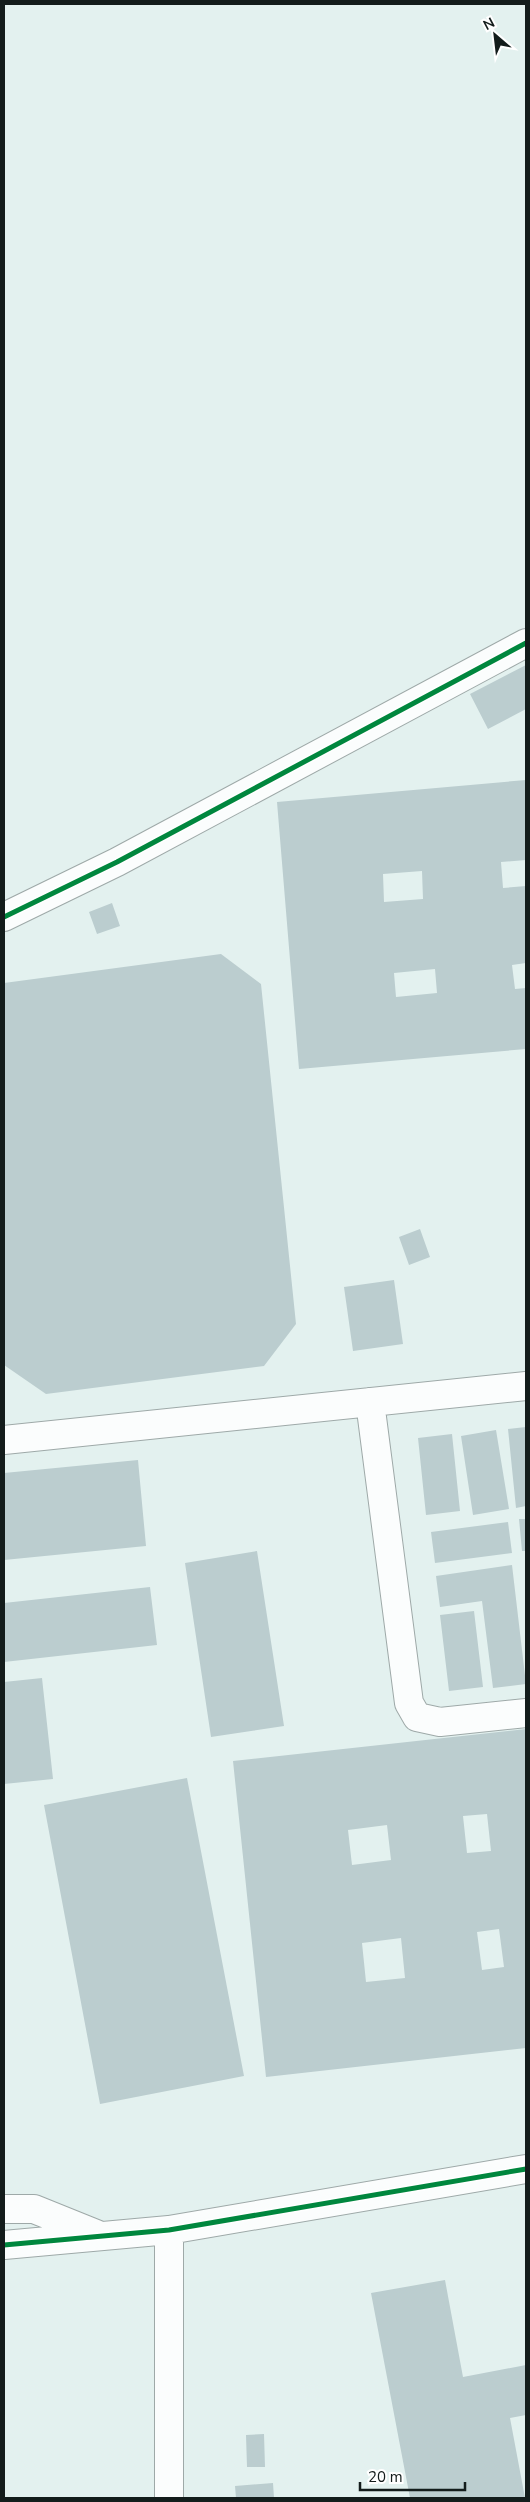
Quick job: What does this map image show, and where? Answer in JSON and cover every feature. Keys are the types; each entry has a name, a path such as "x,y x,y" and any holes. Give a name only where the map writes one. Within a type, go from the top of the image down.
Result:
{"street":[{"path":"4,917 117,862 526,643"},
{"path":"4,1440 526,1386"},
{"path":"370,1402 409,1703 417,1717 440,1722 526,1713"},
{"path":"4,2244 169,2230 526,2169"},
{"path":"4,2209 34,2209 102,2237"},
{"path":"169,2230 169,2498"}],"building":[{"path":"526,665 526,709 488,729 470,694"},
{"path":"526,780 526,860 501,862 503,888 526,886 526,963 512,965 515,989 526,988 526,1049 299,1069 277,802","holes":["422,871 423,899 384,902 383,874","435,969 437,993 396,997 394,973"]},
{"path":"112,903 120,926 97,934 89,912"},
{"path":"221,954 261,984 296,1324 264,1366 46,1394 4,1365 4,983"},
{"path":"420,1229 430,1257 409,1265 399,1237"},
{"path":"394,1280 403,1344 353,1351 344,1287"},
{"path":"526,1427 526,1506 516,1508 508,1429"},
{"path":"496,1430 509,1509 473,1515 461,1436"},
{"path":"452,1434 460,1511 426,1515 418,1438"},
{"path":"138,1460 146,1546 4,1560 4,1473"},
{"path":"519,1519 526,1519 526,1551 522,1551"},
{"path":"508,1522 512,1553 435,1563 431,1532"},
{"path":"257,1551 284,1726 211,1737 185,1563"},
{"path":"512,1565 526,1684 493,1688 482,1601 440,1607 436,1576"},
{"path":"150,1587 157,1645 4,1662 4,1603"},
{"path":"474,1611 483,1687 449,1691 440,1615"},
{"path":"42,1678 53,1779 4,1784 4,1682"},
{"path":"526,1729 526,2048 266,2077 233,1761","holes":["487,1814 491,1851 467,1853 463,1816","387,1825 391,1860 352,1865 348,1830","499,1929 504,1967 482,1970 477,1932","401,1938 405,1978 366,1982 362,1943"]},
{"path":"187,1778 244,2076 100,2104 44,1805"},
{"path":"445,2280 463,2377 526,2365 526,2415 510,2418 525,2498 410,2498 371,2293"},
{"path":"264,2434 265,2467 247,2467 246,2435"},
{"path":"273,2483 274,2498 236,2498 235,2486"}],"cycle path":[{"path":"4,917 117,862 526,643"},
{"path":"4,2245 169,2230 526,2169"}]}
